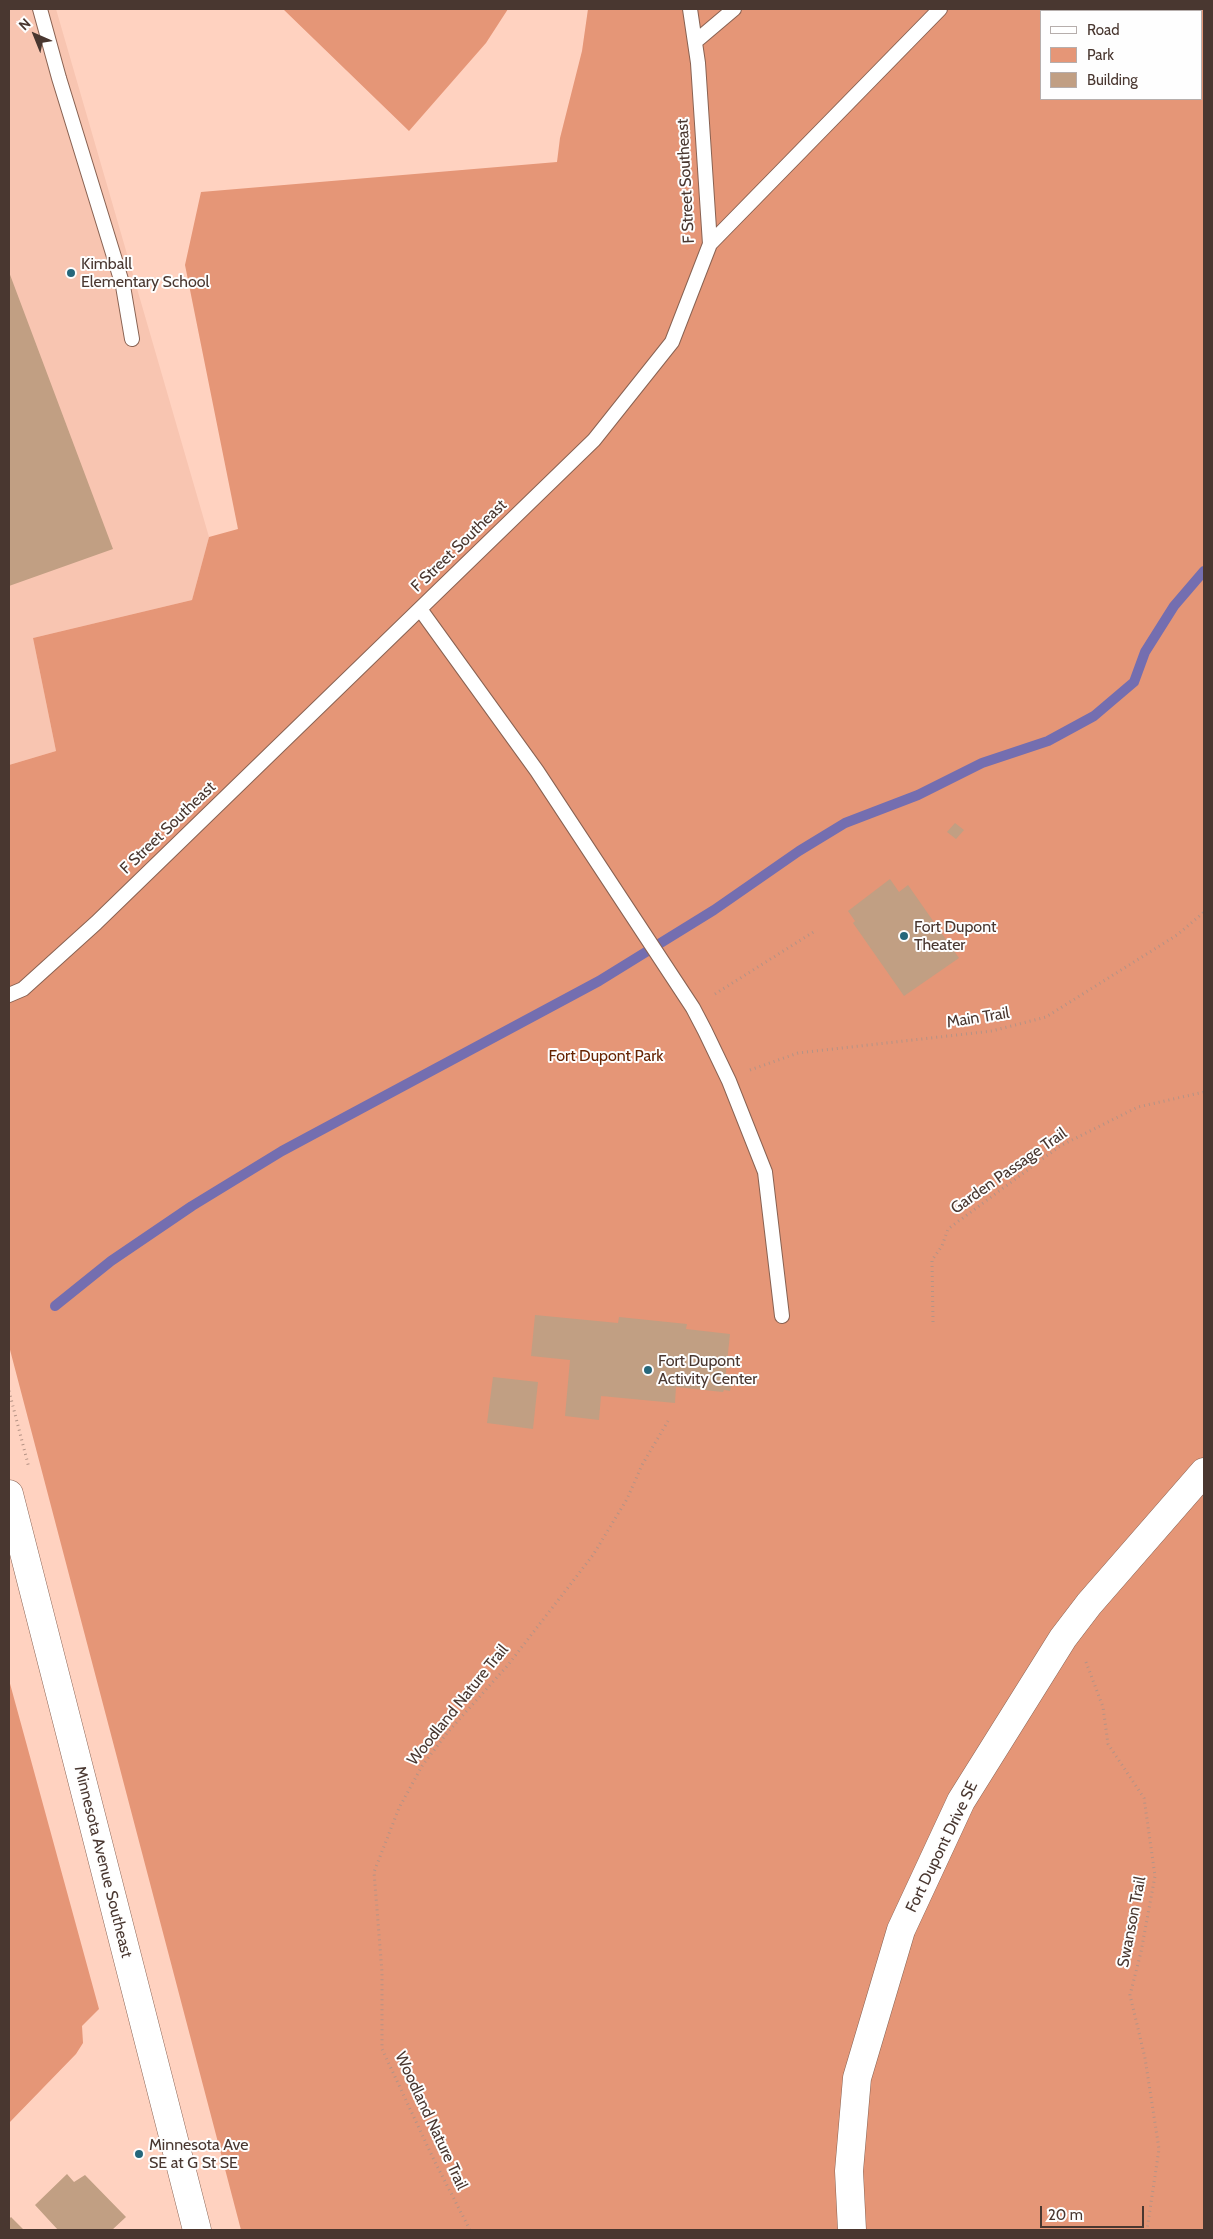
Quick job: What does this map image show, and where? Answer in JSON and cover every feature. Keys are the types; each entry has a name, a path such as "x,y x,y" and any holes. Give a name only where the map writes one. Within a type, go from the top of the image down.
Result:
{"street":[{"name":"Fort Dupont Drive SE","path":"852,2230 849,2172 856,2078 901,1930 961,1801 1063,1638 1089,1604 1204,1472"},
{"name":"Minnesota Avenue Southeast","path":"9,1494 197,2230"}],"lane":[{"path":"40,9 59,78 123,286 132,339"},
{"name":"F Street Southeast","path":"9,995 23,989 96,923 594,440 672,342 710,244 695,42 690,9"},
{"path":"695,42 734,9"},
{"path":"710,244 940,9"},
{"path":"420,609 537,770 693,1008 729,1081 765,1172 782,1316"}],"path":[{"name":"Main Trail","path":"729,1081 755,1067 798,1053 992,1031 1046,1017 1177,935 1204,912"},
{"path":"693,1008 815,931"},
{"name":"Garden Passage Trail","path":"933,1322 932,1260 942,1246 948,1229 1060,1146 1138,1107 1204,1092"},
{"name":"Woodland Nature Trail","path":"470,2230 434,2160 382,2049 382,1972 374,1872 399,1808 422,1766 447,1733 508,1665 593,1556 627,1499 642,1465 668,1421"},
{"name":"Swanson Trail","path":"1063,1638 1085,1660 1103,1707 1108,1744 1144,1798 1155,1876 1130,1995 1145,2058 1159,2149 1147,2230"}],"shaded area":[{"name":"Kimball Elementary School","path":"9,9 56,9 209,537 192,600 33,638 56,751 9,765"}],"green space":[{"path":"283,9 508,9 486,43 409,131"},
{"name":"Fort Dupont Park","path":"588,9 1204,9 1204,2230 241,2230 9,1346 9,765 56,751 33,638 192,600 209,537 238,529 185,265 201,192 557,162 560,138 582,51"},
{"path":"9,1680 99,2009 82,2026 83,2043 76,2054 9,2123"}],"building":[{"path":"9,272 113,549 9,586"},
{"path":"955,823 964,830 956,839 947,832"},
{"path":"890,879 899,892 908,885 959,958 904,996 853,923 855,921 848,911"},
{"name":"Fort Dupont Activity Center","path":"535,1315 618,1323 619,1317 687,1324 686,1329 730,1334 725,1381 732,1381 730,1391 724,1390 723,1392 676,1387 675,1403 601,1396 599,1420 565,1416 570,1360 531,1356"},
{"path":"493,1377 538,1382 533,1429 487,1423"},
{"path":"67,2174 74,2182 85,2175 126,2217 112,2230 58,2230 35,2205"},
{"path":"11,2217 24,2230 9,2230 9,2219"}],"waterway":[{"path":"55,1306 111,1261 192,1206 282,1151 599,981 714,910 799,851 845,823 918,795 982,763 1048,741 1094,716 1134,682 1145,652 1174,606 1204,571"}],"place":[{"name":"Kimball Elementary School","path":"71,273"},
{"name":"Fort Dupont Theater","path":"904,936"},
{"name":"Fort Dupont Activity Center","path":"648,1370"},
{"name":"Minnesota Ave SE at G St SE","path":"139,2154"}]}
